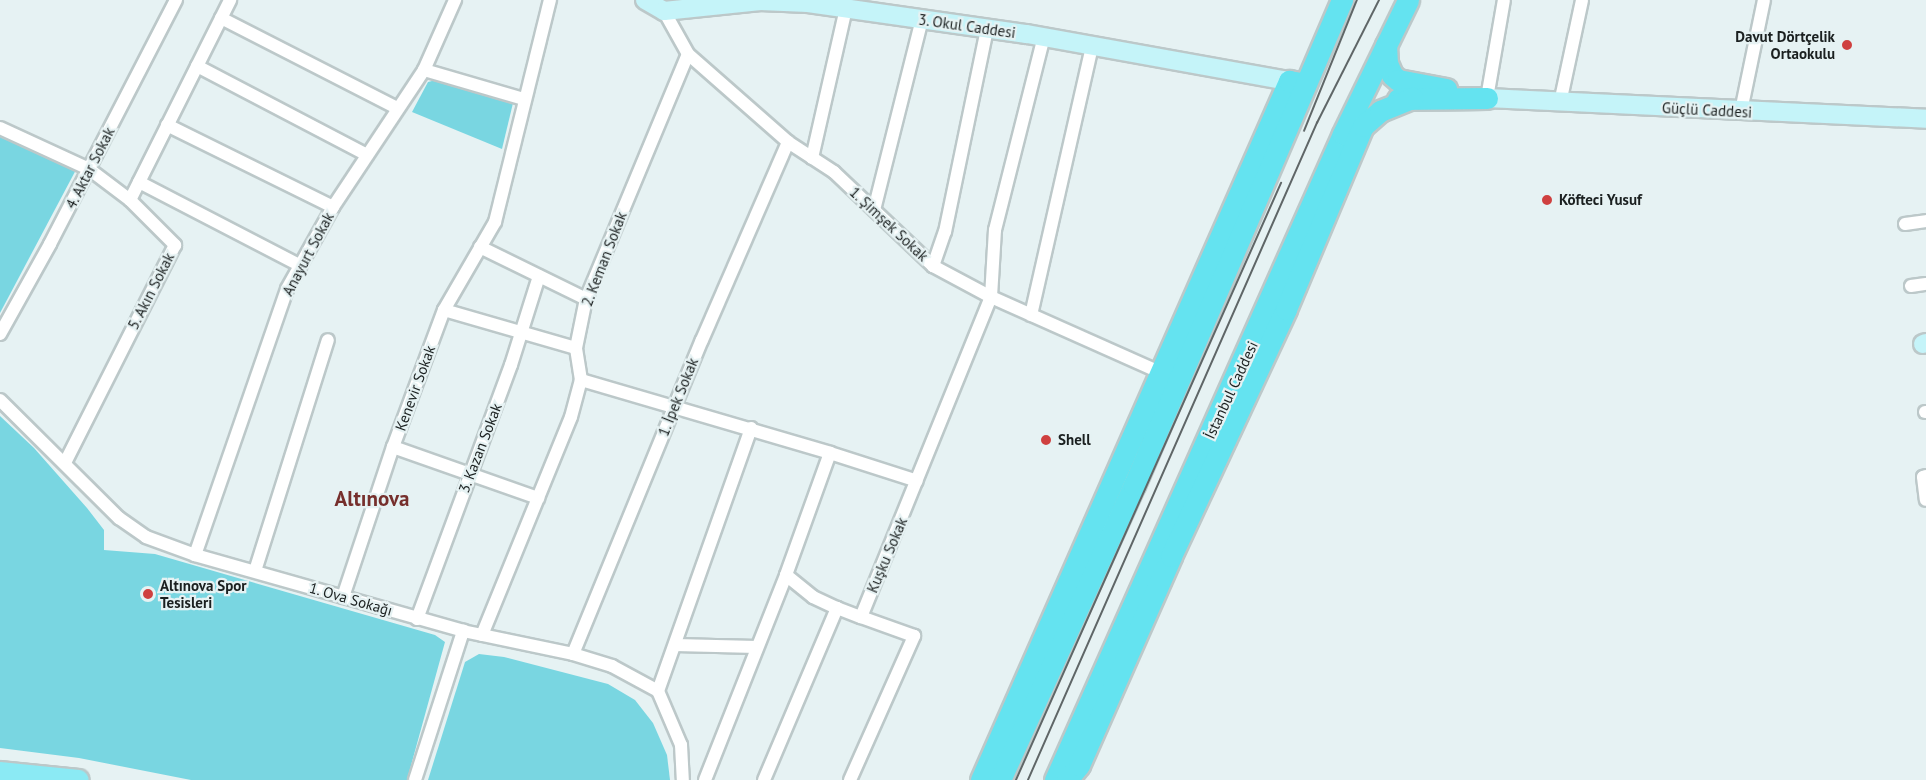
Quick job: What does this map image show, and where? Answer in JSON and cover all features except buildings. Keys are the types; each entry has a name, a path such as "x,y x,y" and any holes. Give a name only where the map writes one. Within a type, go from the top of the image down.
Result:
{"highway":[{"path":"981,780 1162,373 1341,0"},
{"name":"İstanbul Caddesi","path":"1055,780 1348,125 1408,0"},
{"path":"1386,45 1387,63 1392,75 1398,80 1487,98"},
{"path":"1000,780 1134,485 1298,88"},
{"path":"1067,780 1079,765 1176,546 1286,309 1363,126 1380,111 1412,98"},
{"path":"1348,125 1365,106 1387,99 1487,98"}],"main road":[{"path":"645,0 664,11"},
{"name":"3. Okul Caddesi","path":"664,11 728,3 808,3 1044,37 1298,88"},
{"name":"Güçlü Caddesi","path":"1487,98 1926,119"},
{"path":"0,772 79,780"}],"street":[{"name":"4. Aktar Sokak","path":"0,334 89,169 176,0"},
{"path":"130,200 230,0"},
{"name":"Anayurt Sokak","path":"195,555 287,289 333,207 424,70 455,0"},
{"name":"Kenevir Sokak","path":"343,597 393,447 444,310 495,222 550,0"},
{"path":"1487,98 1504,0"},
{"path":"1560,103 1582,0"},
{"path":"1740,111 1764,0"},
{"path":"812,158 846,8"},
{"name":"1. Şimşek Sokak","path":"664,11 688,54 788,142 834,172 933,266 991,297 1162,373"},
{"path":"221,18 397,108"},
{"path":"874,210 922,19"},
{"path":"933,266 945,232 987,29"},
{"name":"Kuşku Sokak","path":"861,617 991,297 995,230 1044,37"},
{"path":"1031,315 1092,46"},
{"name":"2. Keman Sokak","path":"482,635 571,417 581,380 576,348 586,299 688,54"},
{"path":"197,66 367,155"},
{"path":"424,70 524,99"},
{"path":"167,125 333,207"},
{"name":"5. Akın Sokak","path":"0,128 89,169 130,200 175,245 65,463"},
{"name":"1. İpek Sokak","path":"573,654 675,406 788,142"},
{"path":"139,182 301,266"},
{"path":"1905,224 1926,221"},
{"path":"480,247 586,299"},
{"name":"3. Kazan Sokak","path":"417,618 521,333 539,276"},
{"path":"1911,286 1926,284"},
{"path":"444,310 576,348"},
{"path":"255,571 328,340"},
{"path":"581,380 751,428 917,481"},
{"name":"1. Ova Sokağı","path":"0,400 128,524 146,537 195,555 463,631 573,654 612,666 658,691"},
{"path":"683,780 681,745 658,691 751,428"},
{"path":"393,447 538,498"},
{"path":"705,780 786,575 830,453"},
{"path":"1924,476 1926,500"},
{"path":"786,575 813,597 914,636 850,780"},
{"path":"764,780 837,608"},
{"path":"415,780 463,631"},
{"path":"675,645 757,647"}],"shaded area":[{"path":"436,80 513,103 502,149 412,112 428,82"},
{"path":"0,133 78,166 0,313"},
{"name":"Altınova Spor Tesisleri","path":"0,416 34,448 87,508 104,530 104,550 155,554 435,635 445,642 407,780 191,780 79,758 0,748"},
{"path":"479,654 504,657 608,684 635,700 653,723 667,755 670,780 428,780 465,662"}],"tram line":[{"path":"1304,131 1357,0"},
{"path":"1028,780 1317,123 1379,0"},
{"path":"1016,780 1281,183"}],"place":[{"name":"Davut Dörtçelik Ortaokulu","path":"1847,45"},
{"name":"Köfteci Yusuf","path":"1547,200"},
{"name":"Shell","path":"1046,440"},
{"name":"Altınova Spor Tesisleri","path":"148,594"}],"district":[{"name":"Altınova","path":"372,499"}]}
